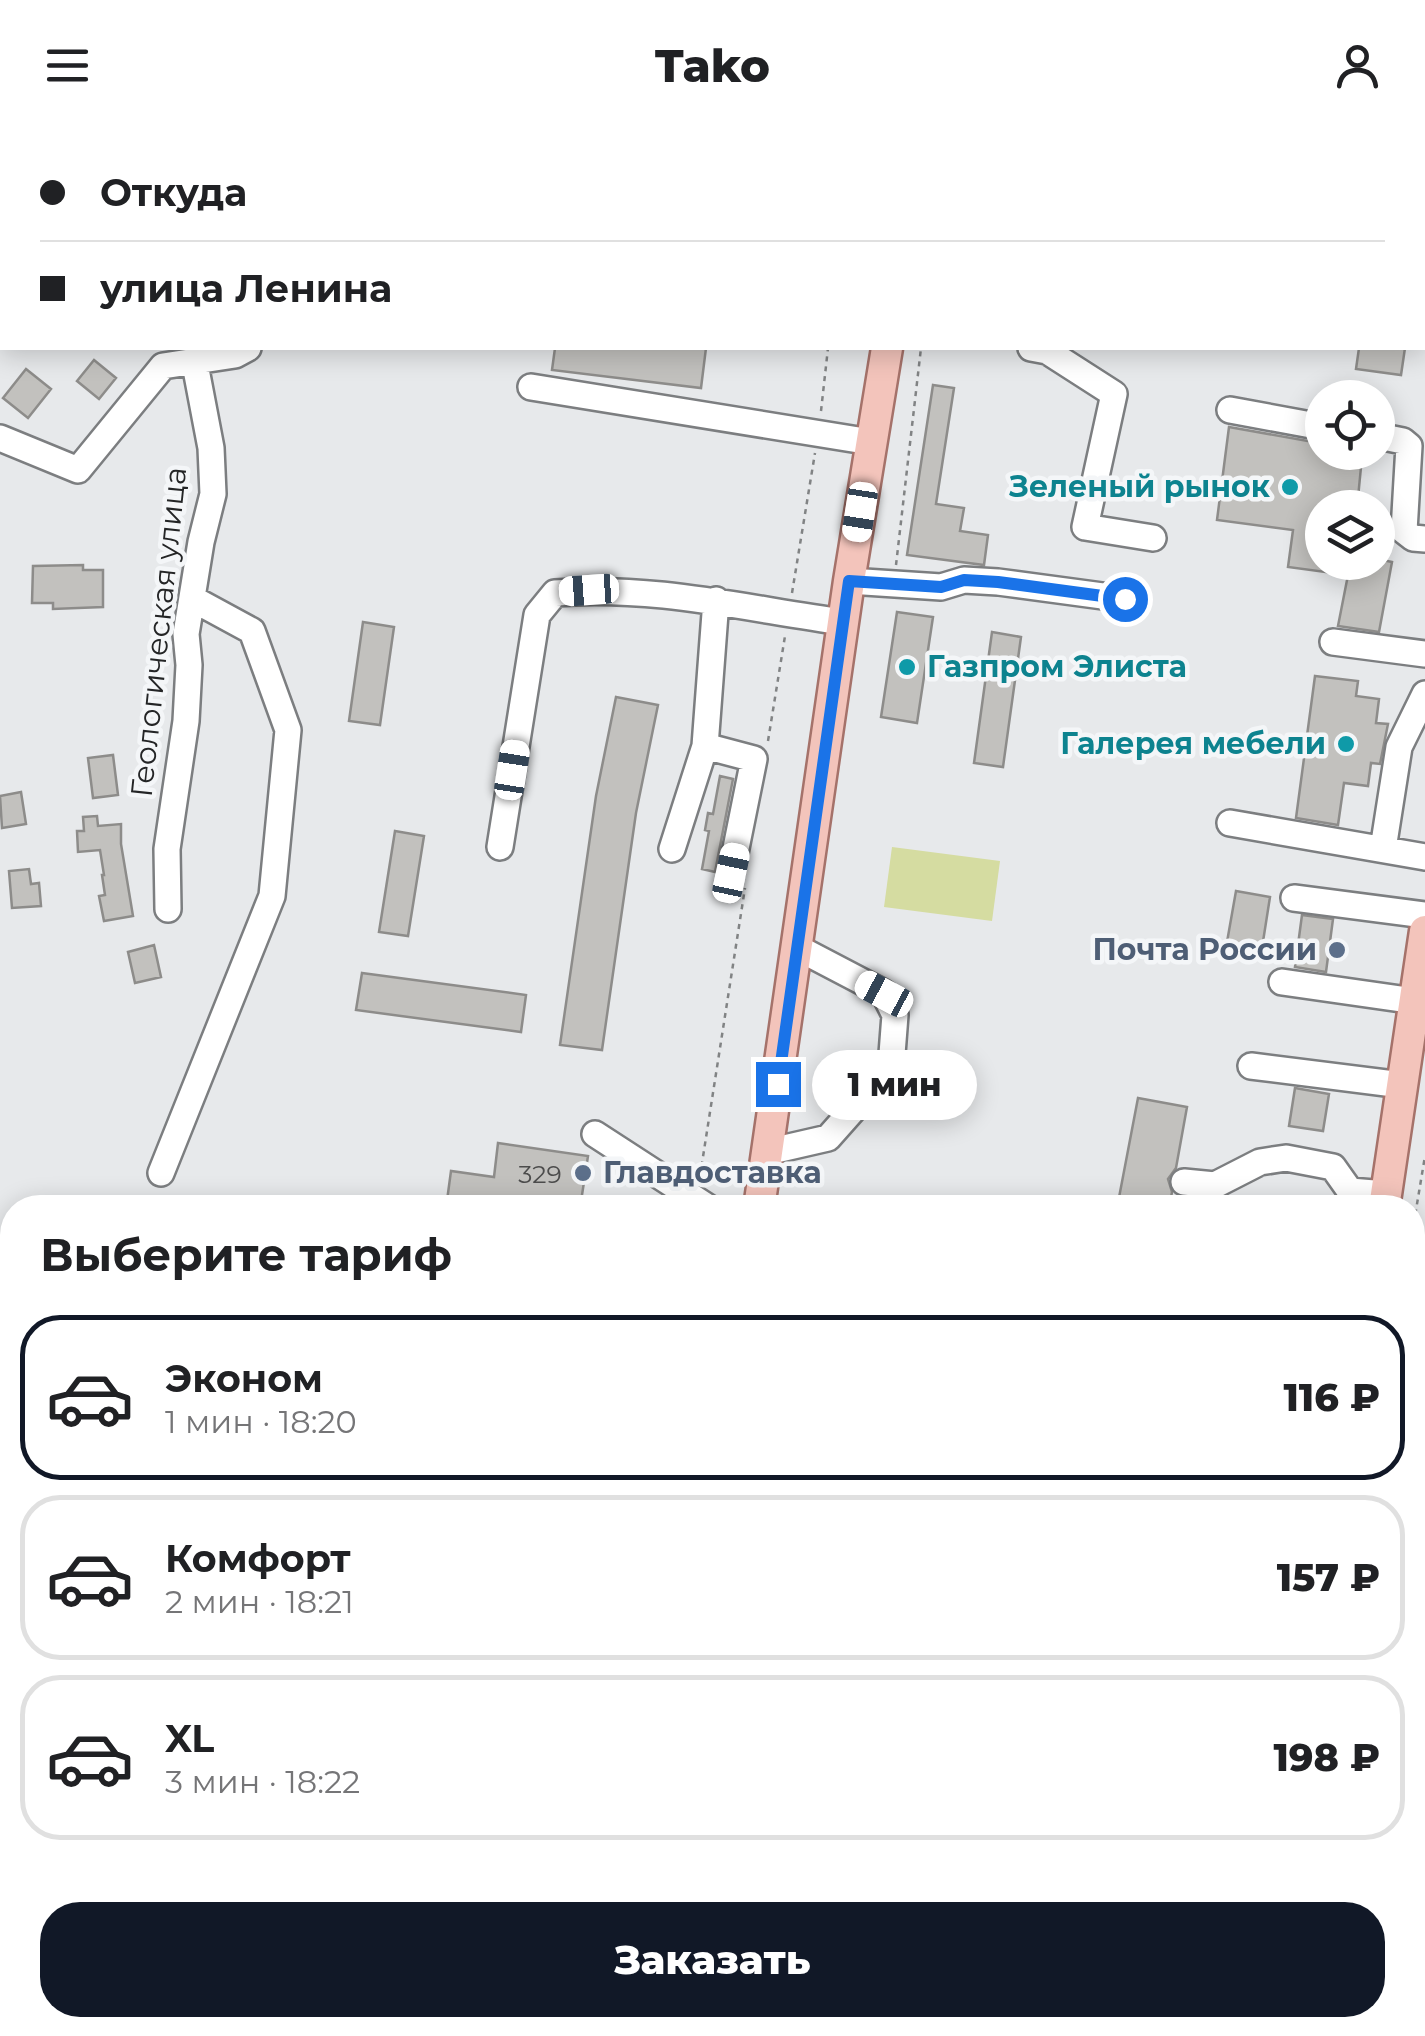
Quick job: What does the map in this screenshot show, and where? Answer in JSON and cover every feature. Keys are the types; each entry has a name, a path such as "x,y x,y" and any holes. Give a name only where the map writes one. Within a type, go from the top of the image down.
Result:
{"main road":[{"path":"761,1195 849,581 887,350"},
{"path":"1386,1195 1425,931"}],"street":[{"path":"2,440 78,470 163,366 186,356 235,355 244,350"},
{"path":"1047,350 1114,394 1085,526 1153,538"},
{"name":"Геологическая улица","path":"168,908 167,849 186,721 186,634 213,494 211,448 186,356"},
{"path":"531,387 871,442"},
{"path":"1230,410 1305,423"},
{"path":"1395,439 1409,446 1404,531 1413,538 1425,539"},
{"path":"849,581 941,587 964,580 998,582 1125,599"},
{"path":"500,847 536,614 556,592 589,590 716,600 844,622"},
{"path":"161,1173 272,896 288,730 252,631 194,598"},
{"path":"672,849 705,746 716,600"},
{"path":"1333,642 1425,654"},
{"path":"1384,849 1399,747 1425,694"},
{"path":"705,746 754,759 731,873"},
{"path":"1230,822 1425,857"},
{"path":"1294,898 1425,915"},
{"path":"767,1152 828,1138 891,1067 895,1016 884,994 798,948"},
{"path":"1282,982 1415,1001"},
{"path":"1251,1066 1402,1085"},
{"path":"596,1134 689,1195"},
{"path":"1184,1182 1215,1184 1260,1162 1286,1158 1333,1167 1350,1190 1366,1195"}],"path":[{"path":"894,584 921,350"},
{"path":"1418,1195 1425,1156"}],"green space":[{"path":"892,847 1000,861 992,921 884,907"}],"building":[{"path":"555,350 706,350 701,388 552,370"},
{"path":"1359,350 1405,350 1401,375 1356,369"},
{"path":"94,360 116,378 99,399 77,381"},
{"path":"26,369 51,389 28,418 3,398"},
{"path":"933,385 954,388 936,504 964,508 960,531 988,535 984,565 907,555"},
{"name":"Зеленый рынок","path":"1229,427 1305,441 1305,470 1361,470 1359,490 1305,490 1305,569 1288,567 1293,530 1217,520"},
{"path":"83,565 83,570 103,570 103,607 53,609 53,603 32,603 33,566"},
{"name":"Зеленый рынок","path":"1347,580 1389,580 1379,632 1338,626"},
{"name":"Газпром Элиста","path":"897,612 933,617 917,723 881,717"},
{"path":"363,622 394,627 380,725 349,721"},
{"path":"992,632 1021,637 1003,767 974,763"},
{"name":"Галерея мебели","path":"1315,676 1358,681 1356,696 1379,699 1376,723 1388,724 1380,764 1371,763 1368,786 1344,783 1338,825 1296,818"},
{"path":"616,697 658,705 636,813 602,1050 560,1045 596,796"},
{"path":"113,755 118,795 93,798 88,758"},
{"path":"720,776 733,779 715,872 702,869 708,813 713,814"},
{"path":"21,792 26,824 2,828 0,796"},
{"path":"97,816 98,826 121,824 133,916 104,921 99,896 105,895 100,850 78,852 77,831 84,831 83,817"},
{"path":"395,831 424,836 408,936 379,932"},
{"path":"29,869 31,884 39,883 41,906 12,908 9,871"},
{"path":"1236,891 1270,897 1262,948 1227,942"},
{"path":"1302,915 1333,919 1326,972 1295,967"},
{"path":"154,945 161,977 135,983 128,952"},
{"path":"362,973 526,995 521,1032 356,1010"},
{"path":"935,1060 964,1064 958,1109 929,1105 931,1091 902,1086 897,1118 879,1116 881,1102 906,1072 933,1076"},
{"path":"1295,1088 1329,1094 1323,1131 1289,1126"},
{"path":"1138,1098 1187,1107 1176,1168 1168,1179 1171,1195 1119,1195"},
{"path":"498,1143 588,1156 582,1195 448,1195 451,1171 494,1177"}],"place":[{"name":"Зеленый рынок","path":"1290,487"},
{"name":"Газпром Элиста","path":"907,667"},
{"name":"Галерея мебели","path":"1346,744"},
{"name":"Почта России","path":"1337,950"},
{"name":"Главдоставка","path":"583,1173"}],"route":[{"path":"778,1084 849,581 941,587 964,580 998,582 1125,599"}]}
